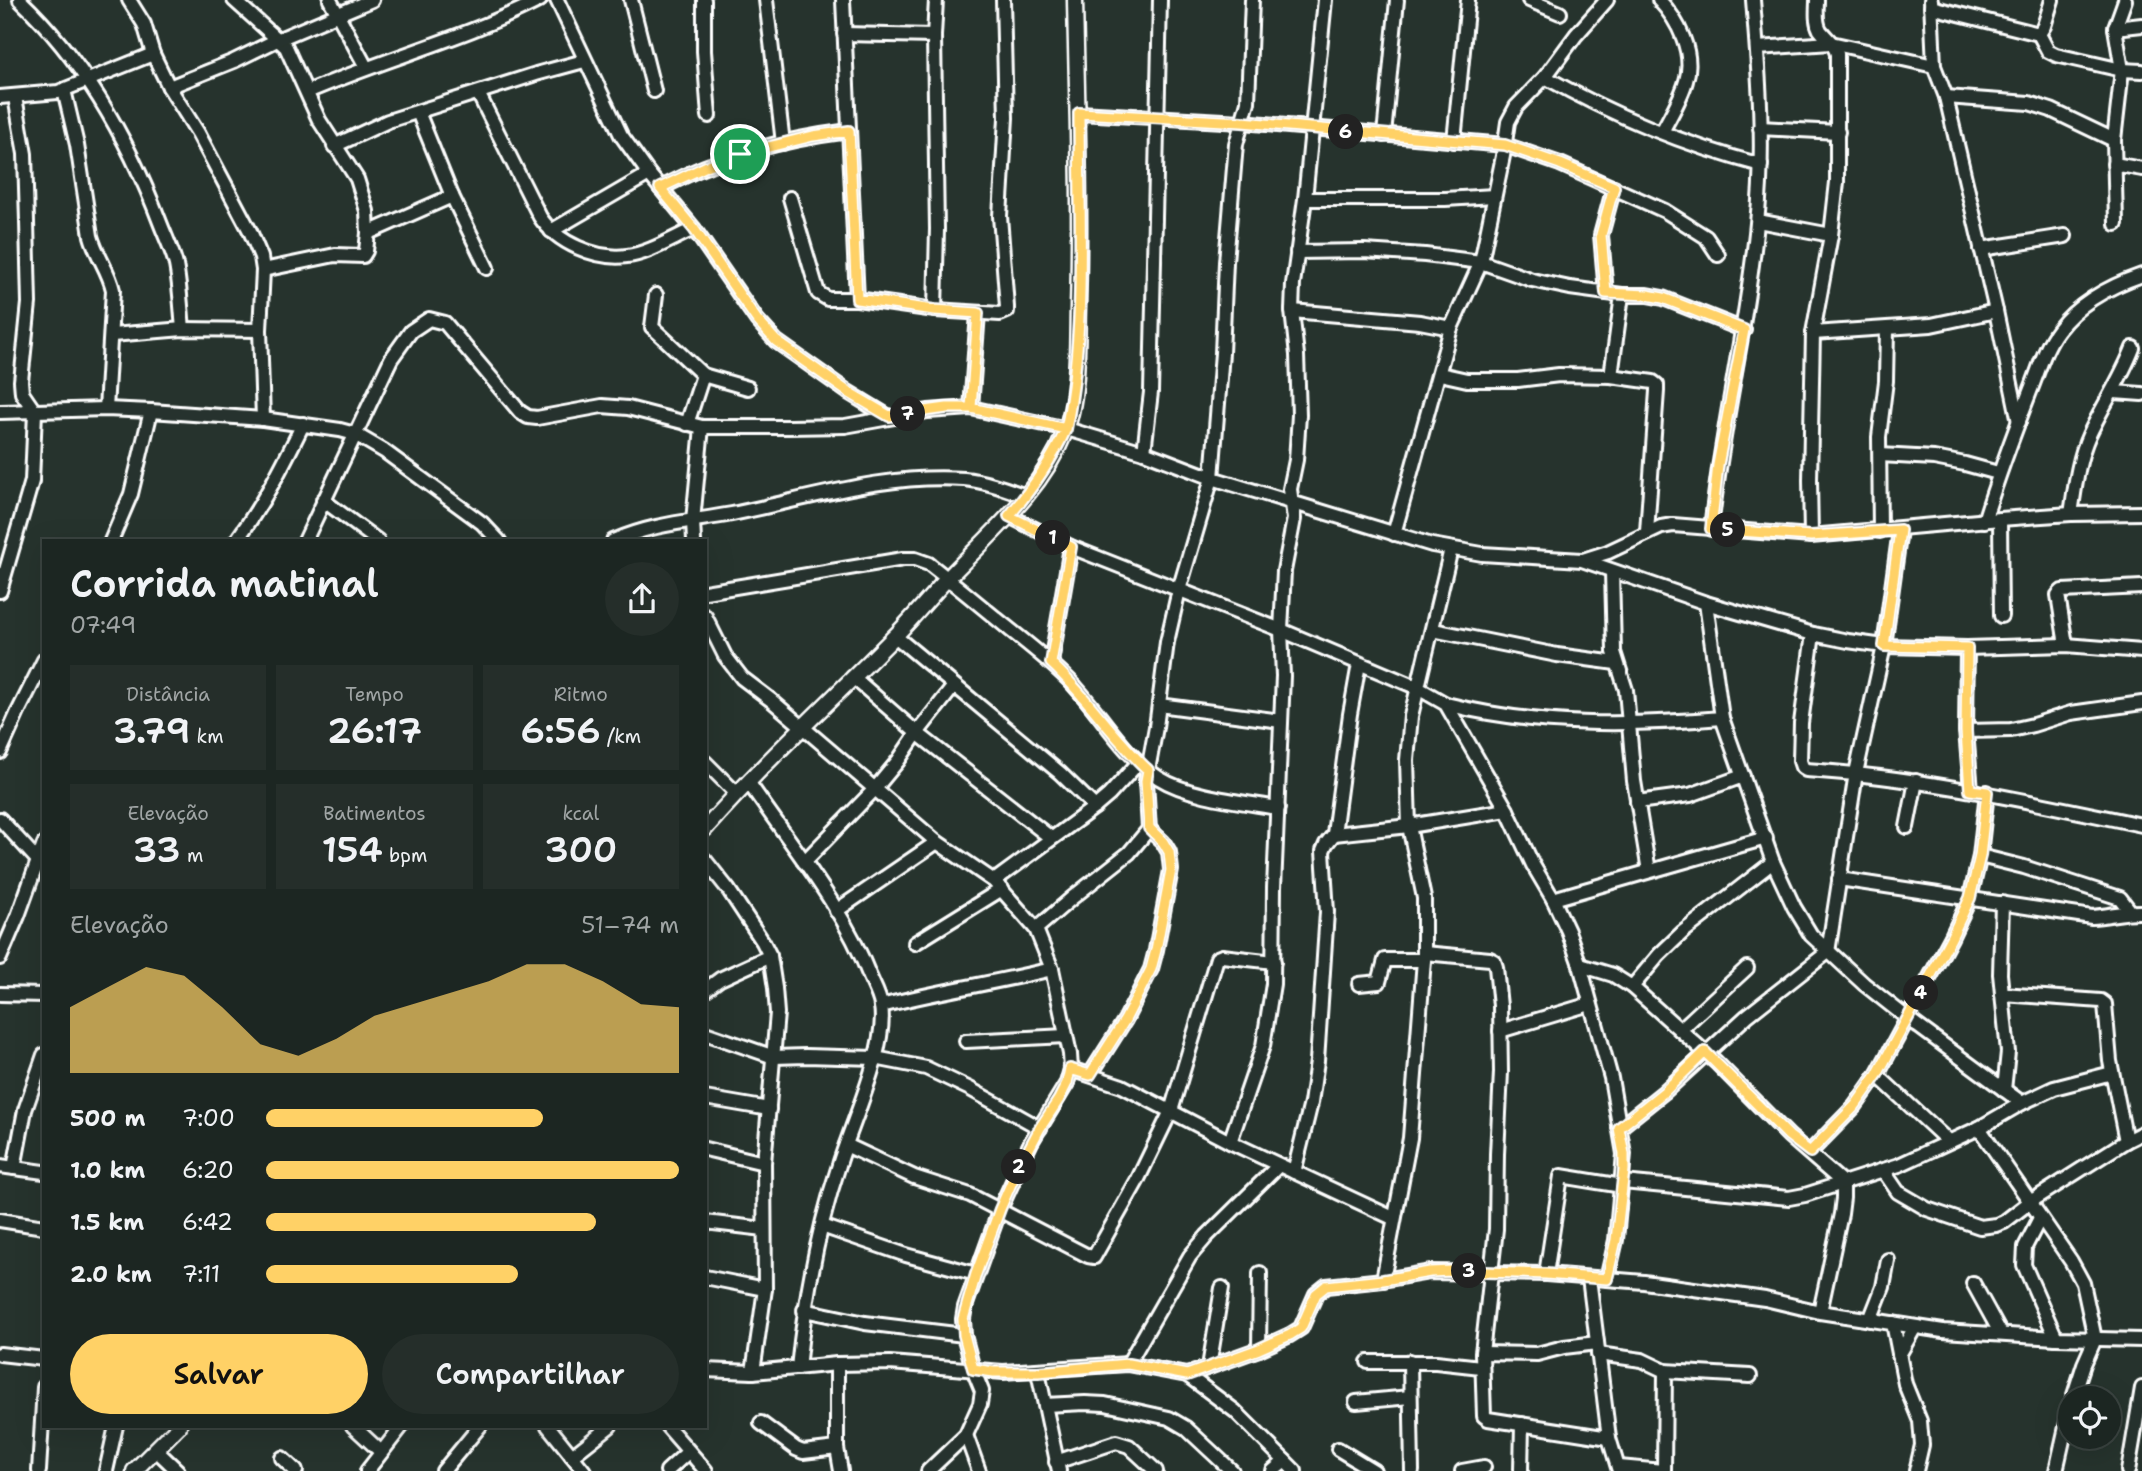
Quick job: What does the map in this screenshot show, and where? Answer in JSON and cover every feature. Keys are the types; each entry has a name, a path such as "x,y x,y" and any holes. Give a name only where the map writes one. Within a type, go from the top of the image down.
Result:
{"street":[{"path":"20,0 65,48 88,81 150,196 176,265 183,329"},
{"path":"129,0 144,24 153,54 169,87 198,133 261,257 263,419"},
{"path":"234,0 286,47 319,120 356,179 367,211 368,233 363,256 328,256 263,270"},
{"path":"330,0 366,67"},
{"path":"169,87 372,0"},
{"path":"307,92 366,67 510,16 541,0"},
{"path":"557,0 621,135 694,229 757,320 776,341 848,392 889,416"},
{"path":"631,0 654,91"},
{"path":"704,0 704,51 709,116"},
{"path":"766,0 783,143"},
{"path":"844,0 857,299"},
{"path":"934,310 937,229 934,36 936,0"},
{"path":"790,198 818,293 823,298 857,299 934,310 1004,313 1007,307 1000,216 1006,118 1003,0"},
{"path":"707,828 1009,516 1054,456 1066,429 1077,350 1080,247 1075,0"},
{"path":"1144,452 1151,392 1160,0"},
{"path":"1090,1075 1125,1020 1151,969 1171,870 1169,852 1149,828 1144,766 1159,705 1167,642 1179,590 1212,478 1236,144 1248,102 1252,0"},
{"path":"1230,1142 1262,1046 1270,1013 1283,677 1281,630 1284,571 1294,519 1290,489 1296,460 1298,415 1297,355 1292,311 1325,0"},
{"path":"1384,135 1397,0"},
{"path":"1454,141 1468,0"},
{"path":"1529,0 1560,13"},
{"path":"1394,534 1451,328 1481,262 1508,122 1516,107 1607,0"},
{"path":"1659,0 1683,39 1689,71 1686,84 1662,132"},
{"path":"1711,529 1718,465 1744,330 1758,221 1761,165 1760,88 1753,0"},
{"path":"1811,536 1813,333 1831,235 1839,132 1836,48 1817,22 1817,0"},
{"path":"2039,34 2052,0"},
{"path":"2116,224 2113,164 2122,70 2115,28 2125,0"},
{"path":"2019,422 1946,97 1934,66 1931,3 2039,34 2048,51 2056,55 2122,70 2142,71"},
{"path":"2115,28 2142,25"},
{"path":"844,34 934,36"},
{"path":"1757,48 1830,43 1934,66"},
{"path":"0,97 64,89 153,54"},
{"path":"334,146 388,121 584,61"},
{"path":"1545,76 1614,113 1719,154 1761,165"},
{"path":"64,89 77,145 93,247 111,278 113,290 106,409"},
{"path":"478,93 540,217 551,231 571,244 589,251 628,256 694,229"},
{"path":"0,591 32,481 35,412 22,393 21,381 29,303 28,235 25,154 15,97"},
{"path":"1946,97 2029,103 2051,110 2114,140"},
{"path":"418,112 452,196 487,268"},
{"path":"1079,113 1242,122 1505,145 1560,164 1665,211 1706,237 1718,255"},
{"path":"1760,128 1839,132"},
{"path":"660,188 709,165 783,143 849,131"},
{"path":"2113,164 2142,169"},
{"path":"551,231 649,174"},
{"path":"1606,293 1601,235 1614,187"},
{"path":"368,233 452,196"},
{"path":"1305,199 1445,199 1494,196"},
{"path":"1758,221 1831,235"},
{"path":"1982,249 2065,236"},
{"path":"1297,252 1364,251 1481,262 1532,280 1606,293 1663,298 1744,330"},
{"path":"1984,521 1998,474 2049,344 2058,330 2090,299 2126,280 2142,275"},
{"path":"656,295 652,327 702,375 748,388"},
{"path":"1611,376 1622,295"},
{"path":"1292,311 1420,322 1451,328"},
{"path":"1813,333 1931,325 1996,312"},
{"path":"971,408 978,313"},
{"path":"306,539 391,359 411,331 429,319 444,323 520,412 537,418 602,406 628,408 702,427 845,426 889,416 947,408 971,408 1066,429 1144,452 1212,478 1394,534 1482,554 1582,560 1706,603 1813,634 1884,646 1967,648 2066,645 2142,651"},
{"path":"112,335 183,329 260,330"},
{"path":"1880,531 1880,422 1886,381 1887,329"},
{"path":"2071,514 2086,443 2133,348"},
{"path":"1440,374 1466,380 1518,380 1559,375 1611,376 1645,380 1657,385 1647,532"},
{"path":"687,424 702,375"},
{"path":"2113,392 2142,394"},
{"path":"0,412 106,409 151,411 263,419 355,434 384,451 460,506 497,539"},
{"path":"112,539 131,494 151,411"},
{"path":"237,539 278,477 303,424"},
{"path":"694,539 693,521 702,427"},
{"path":"1880,455 1934,458 1998,474"},
{"path":"617,539 667,523 693,521 895,481 936,478 967,480 1026,496"},
{"path":"323,500 375,539"},
{"path":"1582,560 1608,552 1647,532 1673,525 1811,536 2071,514 2142,513"},
{"path":"1009,516 1071,547 1281,630 1418,688 1446,704 1475,712 1574,724 1629,724 1722,718"},
{"path":"2000,519 2001,616"},
{"path":"1619,1128 1664,1092 1747,1016 1828,952 1856,773 1884,646 1900,530"},
{"path":"1051,663 1071,547"},
{"path":"1383,1280 1410,1138 1424,957 1424,898 1409,826 1409,734 1451,549"},
{"path":"707,592 903,559 915,559 929,564 1071,681 1144,766 1172,785 1229,800 1278,808"},
{"path":"1612,571 1614,652 1626,690 1637,803 1649,871"},
{"path":"2066,645 2059,601 2062,592 2142,587"},
{"path":"1706,603 1722,718 1773,862 1805,926 1828,952 1907,1018 2022,1103"},
{"path":"707,620 734,669 937,842 998,885 1037,929 1052,969 1066,1036 1070,1069 1067,1083 1040,1128 1000,1209 965,1307 964,1335 982,1391 980,1404 966,1435 928,1471"},
{"path":"1433,630 1557,655 1616,663"},
{"path":"1813,634 1803,697 1800,761 1806,770 1856,773 1987,792 2142,825"},
{"path":"895,636 1060,773 1095,807"},
{"path":"1967,648 1966,731 1970,790"},
{"path":"0,752 42,664"},
{"path":"1294,1172 1311,1103 1317,1061 1327,912 1323,851 1334,834 1359,664"},
{"path":"853,677 917,733 1051,838"},
{"path":"804,862 874,790 954,686"},
{"path":"1966,731 2011,730 2033,726 2071,713 2142,703"},
{"path":"1446,704 1507,810 1533,865 1553,899 1580,965 1611,1078 1624,1154 1616,1240 1607,1279"},
{"path":"1159,705 1281,721"},
{"path":"707,764 737,794"},
{"path":"915,943 998,885 1051,838 1095,807 1144,766"},
{"path":"1637,803 1677,798 1743,776"},
{"path":"1907,827 1916,781"},
{"path":"749,783 846,925 866,965 881,1006 876,1058 822,1226 804,1310 798,1368"},
{"path":"1810,1152 1855,1106 1877,1075 1951,938 1970,898 1980,856 1987,792"},
{"path":"1334,834 1409,826 1507,810"},
{"path":"0,958 40,863 1,821"},
{"path":"1037,929 1129,853 1149,828"},
{"path":"1553,899 1766,838"},
{"path":"836,911 937,842"},
{"path":"1980,856 2024,867 2120,898 2136,912"},
{"path":"1632,987 1659,955 1684,932 1773,862"},
{"path":"707,863 763,942 770,956 775,988 777,1013 764,1163 765,1289 753,1372"},
{"path":"1839,879 2092,917 2136,912"},
{"path":"2002,903 2000,974 2008,1052 2004,1090"},
{"path":"707,989 720,979 770,956"},
{"path":"846,1145 914,1177 970,1195 1094,1257 1137,1181 1171,1111 1217,958 1222,956 1274,962"},
{"path":"1359,984 1380,982 1385,960 1424,957 1490,958 1494,961 1500,1006 1501,1072 1496,1229 1481,1360 1484,1416 1488,1419 1609,1438"},
{"path":"1580,965 1613,975 1632,987 1705,1052 1789,1136 1843,1183"},
{"path":"1680,1030 1747,968"},
{"path":"881,1006 1052,969"},
{"path":"0,994 42,995"},
{"path":"2002,994 2101,1001 2105,1004 2112,1073 2126,1141"},
{"path":"1500,1031 1590,1004"},
{"path":"707,1034 774,1057 876,1058 926,1068 1040,1128"},
{"path":"966,1041 1066,1036"},
{"path":"14,1168 25,1110 42,1061"},
{"path":"1070,1069 1122,1086 1278,1166 1393,1218"},
{"path":"1546,1274 1561,1176 1622,1184 1789,1198 1883,1170 1979,1128 2022,1103 2063,1085 2112,1073"},
{"path":"1877,1075 1948,1141"},
{"path":"707,1098 769,1109"},
{"path":"1979,1128 2071,1261 2083,1283 2095,1339 2077,1386"},
{"path":"1883,1170 1898,1192 1909,1200 1945,1216 1980,1227 2004,1222 2030,1202 2142,1133"},
{"path":"707,1149 764,1163"},
{"path":"0,1166 42,1172"},
{"path":"1128,1364 1190,1256 1278,1166"},
{"path":"1820,1312 1841,1214 1843,1183"},
{"path":"2040,1218 2025,1247 2024,1265 2056,1338"},
{"path":"0,1220 42,1227"},
{"path":"707,1222 764,1229"},
{"path":"822,1226 906,1255 976,1274"},
{"path":"1870,1320 1883,1287 1888,1261"},
{"path":"1187,1375 1259,1349 1301,1328 1316,1294 1326,1286 1430,1272 1546,1274 1644,1282 1765,1299 1820,1312 1944,1331 2056,1338 2142,1339"},
{"path":"1259,1349 1260,1273"},
{"path":"707,1277 765,1289"},
{"path":"1589,1278 1609,1438 1619,1469 1664,1471 1665,1371"},
{"path":"1973,1283 2001,1334"},
{"path":"1209,1367 1222,1288"},
{"path":"804,1310 865,1323 964,1335"},
{"path":"1893,1323 1906,1384 1920,1421 1922,1445 1916,1471"},
{"path":"1899,1355 1915,1327"},
{"path":"1368,1362 1481,1360 1564,1347 1598,1349 1642,1360 1665,1371 1749,1376"},
{"path":"0,1354 42,1359"},
{"path":"1410,1362 1412,1471"},
{"path":"707,1370 753,1372 837,1364 890,1363 994,1372 1038,1372 1128,1364 1187,1375 1236,1411 1295,1471"},
{"path":"837,1364 836,1448 841,1471"},
{"path":"1038,1372 1057,1466 1116,1442 1129,1446 1156,1471"},
{"path":"2128,1471 2142,1388"},
{"path":"1356,1402 1410,1397"},
{"path":"1045,1405 1105,1404 1169,1418 1186,1428 1232,1471"},
{"path":"39,1471 42,1421"},
{"path":"761,1423 803,1452 836,1448"},
{"path":"1521,1471 1522,1424"},
{"path":"106,1471 116,1428"},
{"path":"134,1471 177,1428"},
{"path":"355,1428 381,1452"},
{"path":"371,1470 381,1452 400,1428"},
{"path":"443,1471 478,1428"},
{"path":"550,1428 584,1471"},
{"path":"572,1456 607,1428"},
{"path":"669,1428 706,1471"},
{"path":"966,1435 979,1471"},
{"path":"1338,1449 1374,1471"},
{"path":"2056,1471 2061,1449"},
{"path":"156,1450 178,1471"},
{"path":"667,1471 688,1452"},
{"path":"282,1458 296,1471"},
{"path":"1273,1471 1285,1461"},
{"path":"1462,1471 1484,1467"}],"route":[{"path":"740,154 660,188 694,229 757,320 776,341 848,392 889,416 947,408 971,408 1066,429 1077,350 1080,247 1079,113 1242,122 1505,145 1614,187 1601,235 1606,293 1663,298 1744,330 1718,465 1711,529 1811,536 1900,530 1884,646 1967,648 1966,731 1970,790 1987,792 1980,856 1970,898 1877,1075 1855,1106 1810,1152 1789,1136 1705,1052 1664,1092 1619,1128 1624,1170 1616,1240 1607,1279 1452,1271 1326,1286 1316,1294 1301,1328 1259,1349 1187,1375 1128,1364 1038,1372 973,1369 964,1335 965,1307 1000,1209 1031,1142 1067,1083 1070,1069 1090,1075 1125,1020 1151,969 1171,870 1169,852 1149,828 1146,781 1148,770 1119,740 1071,681 1051,663 1071,547 1009,516 1038,481 1054,456 1066,429 971,408 978,313 857,299 849,131 813,136 740,154"}]}
